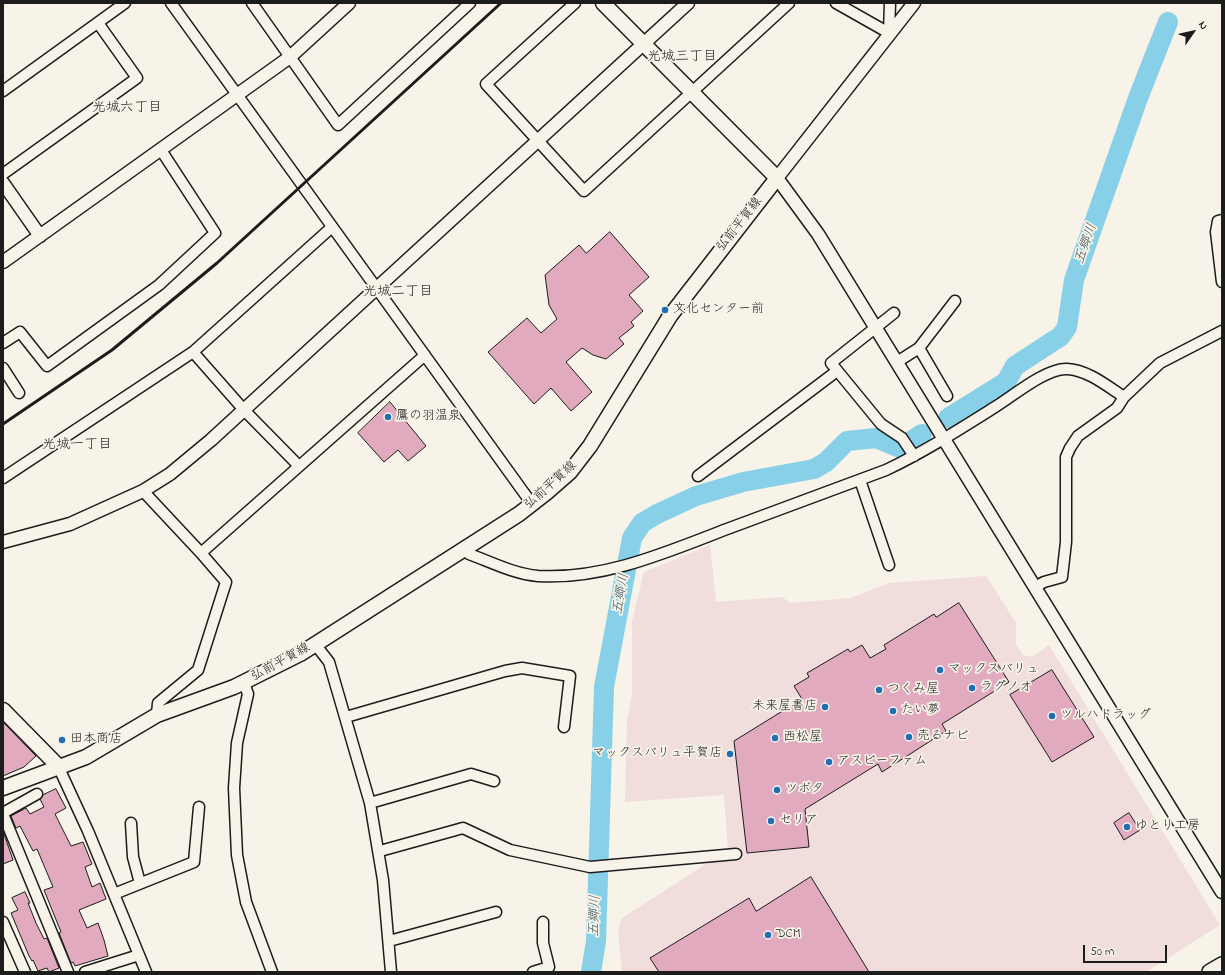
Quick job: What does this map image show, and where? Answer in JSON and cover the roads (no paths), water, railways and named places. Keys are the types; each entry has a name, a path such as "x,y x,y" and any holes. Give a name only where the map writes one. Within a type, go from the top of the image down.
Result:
{"main road":[{"path":"603,3 777,178"},
{"name":"弘前平賀線","path":"3,788 58,766 86,757 157,715 244,683 315,644 532,504 559,482 586,451 670,316 777,178"},
{"path":"3,710 58,766"},
{"path":"1210,972 1222,965"}],"street":[{"path":"3,91 125,3"},
{"path":"171,3 532,504"},
{"path":"252,3 338,125 470,3"},
{"path":"3,262 290,57 349,3"},
{"path":"575,3 486,84 584,191 691,91 789,3"},
{"path":"3,542 70,524 143,491 170,474 244,410 688,3"},
{"path":"836,3 889,33"},
{"path":"889,33 890,3"},
{"path":"914,3 777,178 818,234 876,327 1222,892"},
{"path":"3,174 137,78 98,23"},
{"path":"3,343 20,332 47,366 159,285 215,233 160,150"},
{"path":"3,183 40,236"},
{"path":"1222,220 1218,221 1216,232 1222,282"},
{"path":"3,478 194,352 332,226"},
{"path":"897,362 919,348 955,301"},
{"path":"894,313 831,364 882,424 902,438 911,452"},
{"path":"1035,587 1044,582 1062,576 1066,542 1066,457 1078,436 1117,408 1124,397 1160,363 1221,330"},
{"path":"919,348 947,396"},
{"path":"194,352 244,410 298,465"},
{"path":"201,553 298,465 425,355"},
{"path":"3,368 20,392"},
{"path":"464,549 469,554 518,573 538,576 561,575 636,563 886,470 911,452 944,438 1046,374 1057,370 1067,369 1089,375 1124,397"},
{"path":"698,476 837,371"},
{"path":"860,480 889,565"},
{"path":"143,491 226,582 198,670 158,703 157,715"},
{"path":"315,644 328,662 346,717 370,803 380,851 391,972"},
{"path":"346,717 505,671 522,668 570,676 564,727"},
{"path":"244,683 248,694 236,743 234,788 237,855 246,902 272,972"},
{"path":"58,766 114,894 146,972"},
{"path":"370,803 472,774 494,782"},
{"path":"37,794 3,814 68,972"},
{"path":"114,894 194,862 199,807"},
{"path":"131,823 133,857 140,883"},
{"path":"380,851 463,828 510,850 590,867 736,854"},
{"path":"388,941 496,912"},
{"path":"3,922 25,972"},
{"path":"533,972 549,967 543,943 544,922"},
{"path":"84,972 140,955"}],"waterway":[{"name":"五郷川","path":"948,418 1006,382 1015,366 1061,336 1067,327 1074,280 1138,98 1168,22"},
{"name":"五郷川","path":"591,972 596,941 604,687 632,538 642,523 657,514 696,496 743,482 814,469 826,462 847,441 876,438 900,448 922,434"}],"railway":[{"path":"3,424 112,350 217,263 501,3"}],"place":[{"name":"文化センター前","path":"665,310"},
{"name":"鷹の羽温泉","path":"388,417"},
{"name":"マックスバリュ","path":"940,670"},
{"name":"ラグノオ","path":"972,688"},
{"name":"つくみ屋","path":"879,690"},
{"name":"未来屋書店","path":"825,707"},
{"name":"たい夢","path":"893,711"},
{"name":"ツルハドラッグ","path":"1052,716"},
{"name":"売るナビ","path":"909,737"},
{"name":"西松屋","path":"775,738"},
{"name":"田本商店","path":"62,740"},
{"name":"マックスバリュ平賀店","path":"730,754"},
{"name":"アスビーファム","path":"829,762"},
{"name":"ツボタ","path":"777,790"},
{"name":"セリア","path":"771,821"},
{"name":"ゆとり工房","path":"1127,827"},
{"name":"DCM","path":"768,935"}],"district":[{"name":"光城三丁目","path":"682,58"},
{"name":"光城六丁目","path":"127,109"},
{"name":"光城二丁目","path":"398,293"},
{"name":"光城一丁目","path":"77,446"}]}
